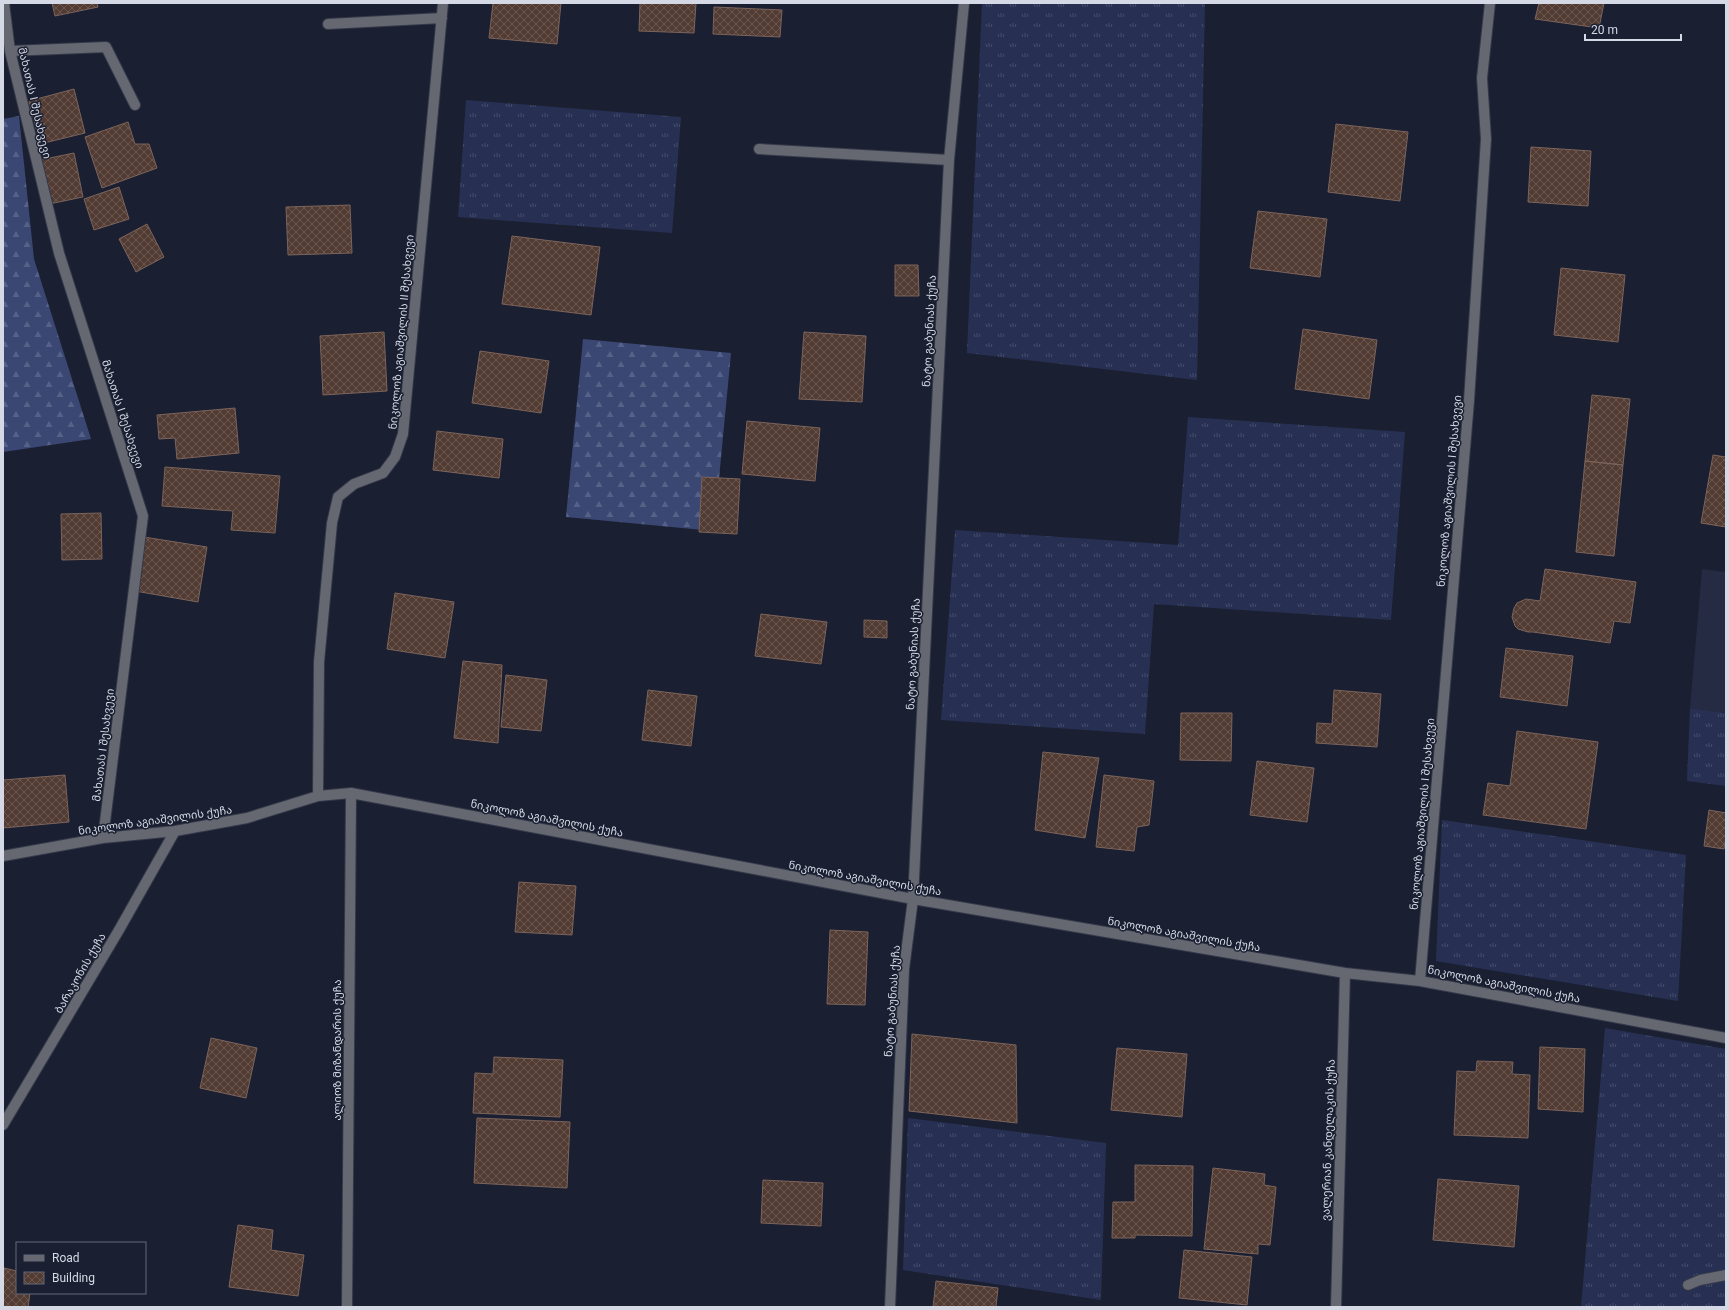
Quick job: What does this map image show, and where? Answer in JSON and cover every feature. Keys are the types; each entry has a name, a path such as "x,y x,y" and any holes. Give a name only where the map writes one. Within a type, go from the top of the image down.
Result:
{"street":[{"name":"მახათას I შესახვევი","path":"4,3 10,51 59,253 143,516 103,838"},
{"name":"ნიკოლოზ აგიაშვილის II შესახვევი","path":"318,796 319,662 332,523 338,497 354,484 383,473 396,457 403,434 443,3"},
{"name":"ნატო გაბუნიას ქუჩა","path":"890,1307 904,969 913,899 949,160 964,3"},
{"name":"ნიკოლოზ აგიაშვილის I შესახვევი","path":"1420,981 1469,401 1486,139 1482,78 1490,3"},
{"path":"328,24 442,18"},
{"path":"10,51 106,47 135,105"},
{"path":"759,149 949,160"},
{"name":"ნიკოლოზ აგიაშვილის ქუჩა","path":"3,856 103,838 175,831 247,818 318,796 351,794 913,899 1345,973 1420,981 1726,1038"},
{"name":"ალიოზ მიზანდარის ქუჩა","path":"347,1307 351,794"},
{"name":"ბარაკონის ქუჩა","path":"3,1125 96,971 175,831"},
{"name":"ვალერიან კანდელაკის ქუჩა","path":"1336,1307 1345,973"},
{"path":"1688,1284 1726,1275"}],"shaded area":[{"path":"1702,569 1726,572 1726,713 1690,708"}],"green space":[{"path":"982,3 1205,3 1197,380 967,353"},
{"path":"466,100 681,117 672,233 458,217"},
{"path":"19,116 34,259 91,439 3,452 3,119"},
{"path":"583,339 731,353 714,531 566,517"},
{"path":"1188,417 1405,432 1391,620 1154,604 1145,734 941,720 955,530 1178,545"},
{"path":"1690,708 1726,713 1726,786 1687,781"},
{"path":"1442,820 1686,855 1678,1001 1436,961"},
{"path":"1605,1028 1726,1049 1726,1307 1581,1307"},
{"path":"908,1118 1106,1143 1101,1300 903,1270"}],"building":[{"path":"52,3 97,3 98,7 55,16"},
{"path":"493,3 561,3 557,44 489,38"},
{"path":"640,3 696,3 694,33 639,31"},
{"path":"1539,3 1604,3 1599,28 1535,19"},
{"path":"714,7 782,10 780,37 713,34"},
{"path":"74,89 85,133 40,144 29,101"},
{"path":"128,122 135,144 149,144 157,168 102,188 85,137"},
{"path":"1336,124 1408,132 1400,201 1328,192"},
{"path":"1531,147 1591,151 1588,206 1528,202"},
{"path":"74,153 83,197 49,204 40,160"},
{"path":"119,187 129,219 94,230 84,199"},
{"path":"350,205 352,253 288,255 286,207"},
{"path":"1258,211 1327,219 1320,277 1250,268"},
{"path":"147,224 164,257 136,272 119,239"},
{"path":"512,236 600,247 591,315 502,304"},
{"path":"895,265 918,265 919,296 895,296"},
{"path":"1561,268 1625,275 1618,342 1554,335"},
{"path":"1303,329 1377,340 1369,399 1295,389"},
{"path":"384,332 387,391 323,395 320,336"},
{"path":"804,332 866,336 862,402 799,399"},
{"path":"480,351 549,361 541,413 472,403"},
{"path":"1592,395 1630,399 1623,465 1585,461"},
{"path":"235,408 239,453 177,459 175,438 159,439 157,415"},
{"path":"747,421 820,428 815,481 742,474"},
{"path":"437,431 503,439 499,478 433,470"},
{"path":"1713,455 1726,457 1726,527 1701,523"},
{"path":"1585,461 1623,465 1614,556 1576,552"},
{"path":"165,467 280,476 275,533 231,530 233,511 162,506"},
{"path":"702,477 740,479 737,534 699,532"},
{"path":"101,513 102,559 62,560 61,514"},
{"path":"144,537 207,547 198,602 135,591"},
{"path":"1545,569 1636,582 1630,623 1614,621 1610,643 1528,632 1518,629 1515,626 1512,617 1514,608 1517,603 1526,599 1540,601"},
{"path":"395,593 454,602 445,658 387,649"},
{"path":"761,614 827,622 821,664 755,656"},
{"path":"864,620 887,621 887,638 864,637"},
{"path":"1506,648 1573,656 1567,706 1500,697"},
{"path":"463,661 502,665 498,743 454,738"},
{"path":"506,675 547,680 541,731 501,727"},
{"path":"648,690 697,696 691,746 642,740"},
{"path":"1334,690 1381,694 1377,747 1316,743 1317,723 1332,724"},
{"path":"1181,713 1232,713 1231,761 1180,760"},
{"path":"1517,731 1598,742 1586,829 1483,815 1488,783 1510,786"},
{"path":"1043,752 1099,758 1085,838 1035,830"},
{"path":"1257,761 1314,768 1307,822 1250,815"},
{"path":"65,775 69,822 3,828 3,780"},
{"path":"1104,775 1154,781 1149,825 1137,827 1134,851 1096,847"},
{"path":"1709,810 1726,813 1726,837 1724,849 1704,846"},
{"path":"519,882 576,886 572,935 515,932"},
{"path":"830,930 868,932 865,1005 827,1004"},
{"path":"912,1034 1016,1045 1017,1123 909,1111"},
{"path":"211,1038 257,1048 246,1098 200,1088"},
{"path":"1540,1047 1585,1049 1583,1112 1538,1109"},
{"path":"1117,1048 1187,1054 1182,1117 1111,1110"},
{"path":"494,1057 563,1060 560,1117 473,1113 475,1073 493,1074"},
{"path":"1477,1061 1513,1062 1512,1074 1530,1075 1528,1138 1454,1135 1457,1071 1476,1072"},
{"path":"477,1118 570,1122 567,1188 474,1183"},
{"path":"1135,1165 1193,1166 1192,1236 1135,1235 1135,1238 1112,1238 1113,1202 1135,1202"},
{"path":"1213,1168 1265,1174 1264,1185 1276,1187 1270,1245 1258,1244 1258,1254 1204,1249"},
{"path":"1438,1179 1519,1186 1514,1247 1433,1240"},
{"path":"763,1180 823,1183 821,1226 761,1223"},
{"path":"238,1225 273,1230 271,1250 304,1255 298,1296 229,1287"},
{"path":"1184,1250 1252,1257 1247,1305 1179,1298"},
{"path":"4,1268 16,1271 16,1294 30,1294 28,1307 3,1307"},
{"path":"936,1281 998,1288 996,1307 933,1307"}]}
